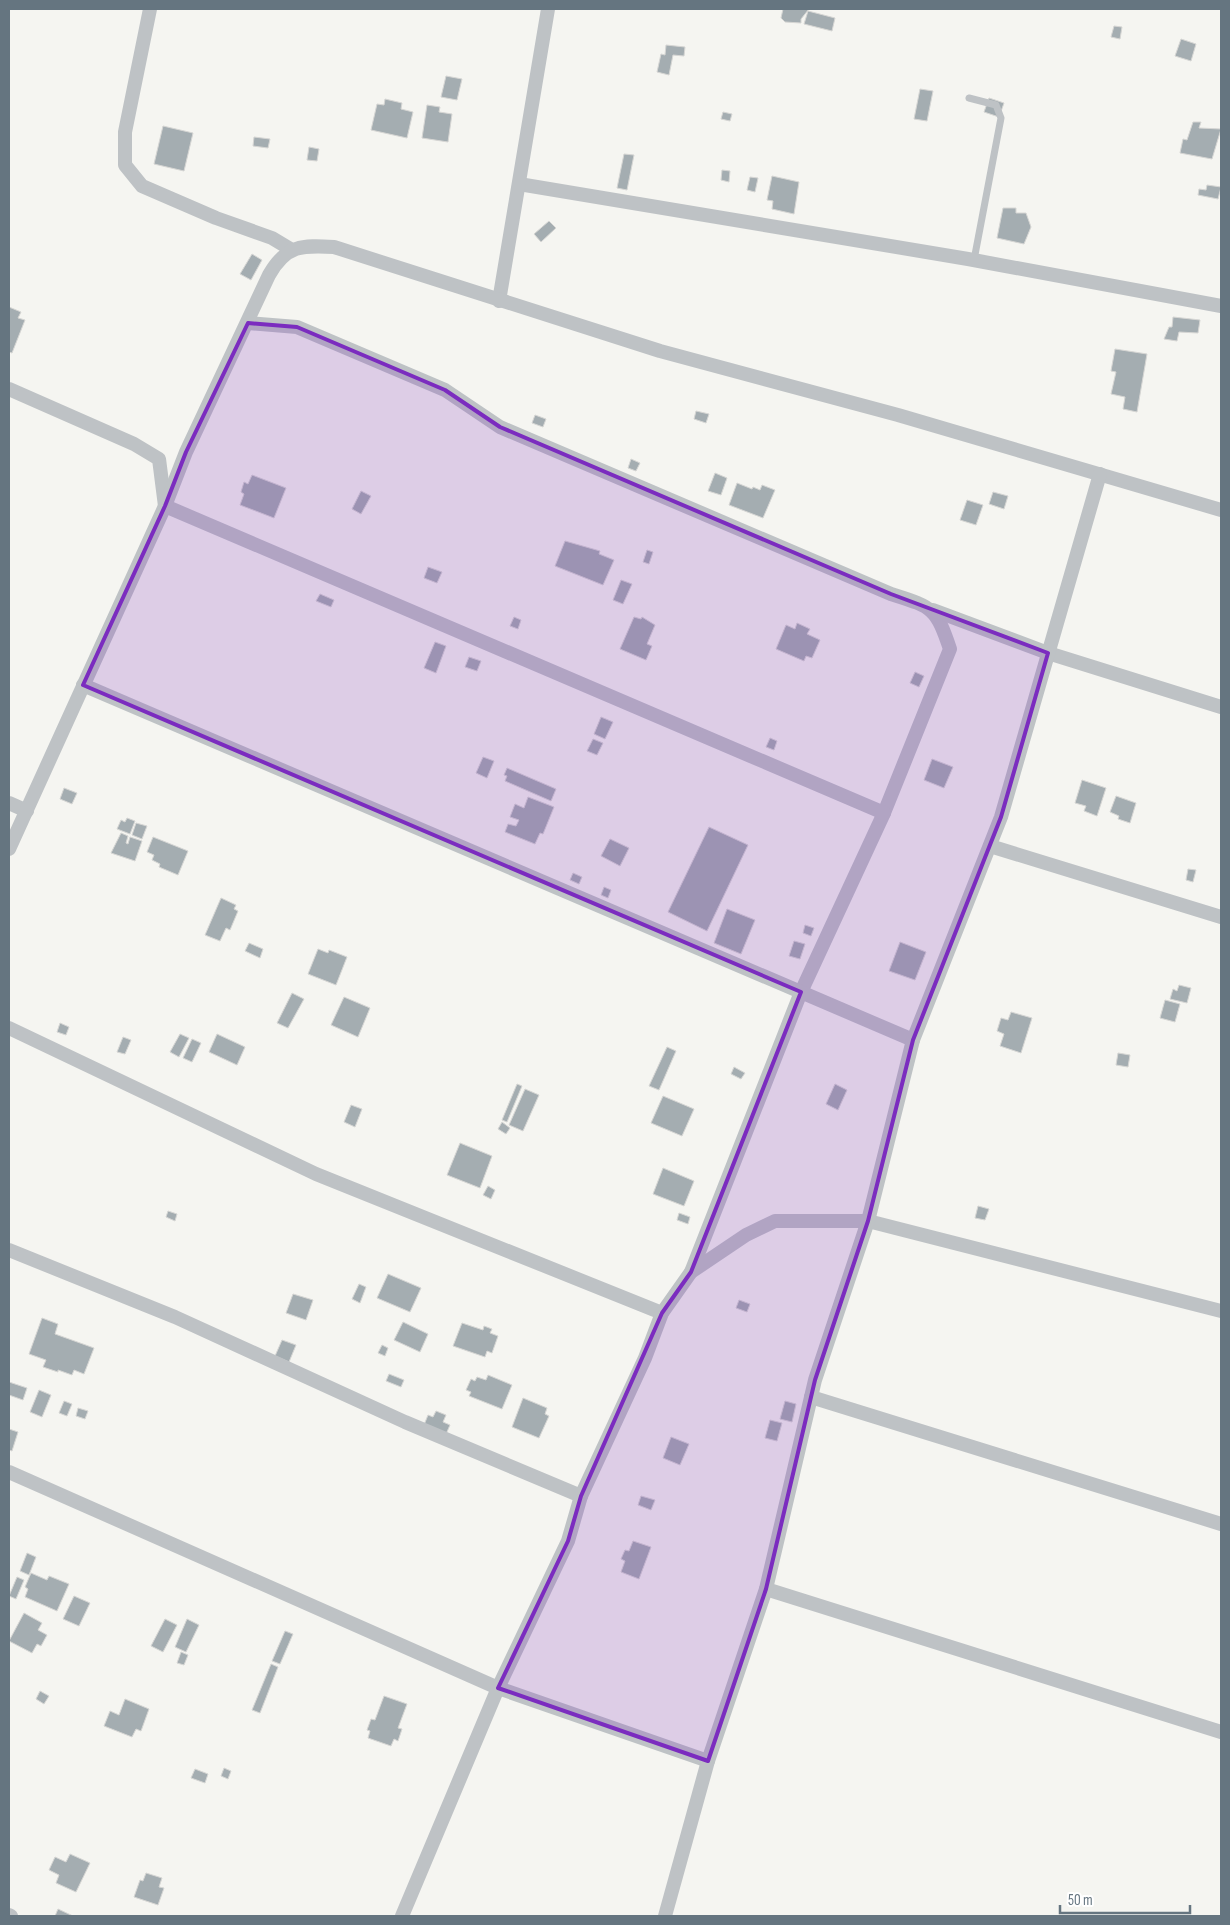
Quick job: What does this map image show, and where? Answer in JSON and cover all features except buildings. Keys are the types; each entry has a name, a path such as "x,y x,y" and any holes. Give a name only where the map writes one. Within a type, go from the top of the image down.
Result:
{"street":[{"path":"150,9 125,132 125,165 142,186 216,218 265,235 292,250"},
{"path":"499,301 548,9"},
{"path":"519,184 974,260 1221,306"},
{"path":"9,849 28,811 165,506 186,452 278,260 292,250 309,246 334,247 499,301 668,353 898,415 1221,510"},
{"path":"248,323 297,327 445,390 500,427 932,610 1048,653 1221,706"},
{"path":"9,389 134,444 159,459 165,506"},
{"path":"665,1916 708,1761 766,1589 811,1397 868,1221 913,1040 1001,817 1100,474"},
{"path":"165,506 884,814"},
{"path":"402,1916 498,1688 568,1540 581,1496 634,1384 662,1313 691,1272 801,992 884,814 950,649 940,620 932,610"},
{"path":"83,686 913,1040"},
{"path":"9,803 28,811"},
{"path":"990,846 1221,917"},
{"path":"9,1028 316,1174 662,1313"},
{"path":"691,1272 746,1235 775,1221 868,1221 1221,1311"},
{"path":"9,1250 175,1316 414,1426 581,1496"},
{"path":"811,1397 1221,1524"},
{"path":"9,1472 498,1688 708,1761"},
{"path":"766,1589 1221,1732"}],"lane":[{"path":"969,98 996,106 1001,118 974,260"}],"highlighted area":[{"path":"248,323 297,327 445,390 500,427 891,594 1048,653 1001,817 913,1040 868,1221 815,1380 766,1589 708,1761 498,1688 568,1541 581,1496 662,1313 691,1272 801,992 83,685 165,506 186,452"}]}
